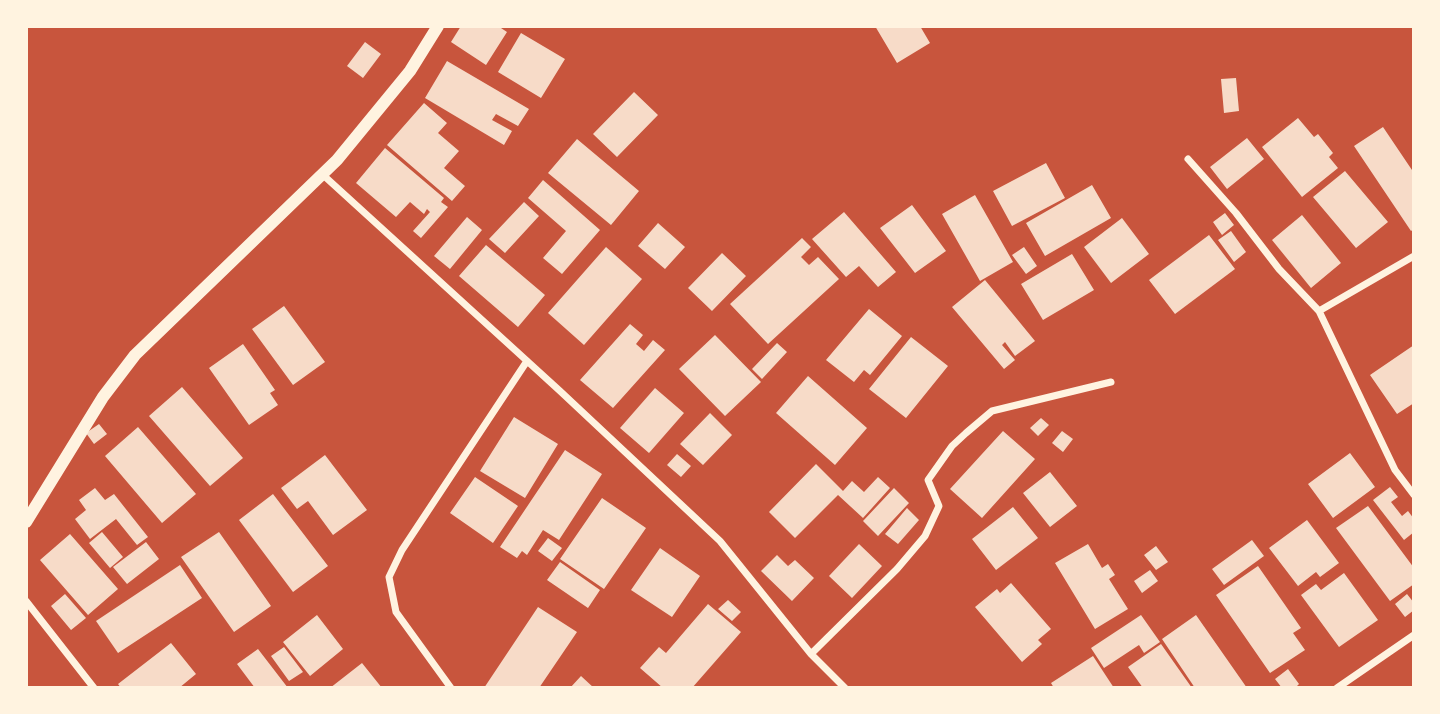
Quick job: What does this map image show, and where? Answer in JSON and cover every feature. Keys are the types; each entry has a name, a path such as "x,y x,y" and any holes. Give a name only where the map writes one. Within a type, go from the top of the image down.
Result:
{"street":[{"path":"26,522 103,397 135,355 337,160 410,71 438,26"},
{"path":"1188,159 1236,213 1279,270 1319,311 1395,470 1414,495"},
{"path":"323,174 720,541 811,654 845,688"},
{"path":"1319,311 1414,256"},
{"path":"451,688 396,612 389,577 402,550 527,361"},
{"path":"811,654 897,569 925,536 939,506 928,480 952,446 966,433 992,411 1111,382"},
{"path":"26,601 94,688"},
{"path":"1337,688 1414,635"}],"building":[{"path":"461,26 498,26 507,32 486,65 451,42"},
{"path":"875,26 920,26 930,43 897,63"},
{"path":"521,33 565,59 541,98 498,72"},
{"path":"365,42 381,54 363,78 347,66"},
{"path":"447,61 529,109 518,126 496,114 492,120 512,131 504,145 425,98"},
{"path":"1236,78 1239,111 1224,113 1221,79"},
{"path":"634,92 658,115 617,157 593,134"},
{"path":"424,103 447,123 438,133 459,151 444,168 465,186 452,201 387,145"},
{"path":"1298,118 1314,137 1318,134 1333,153 1329,157 1338,168 1302,197 1262,147"},
{"path":"1383,127 1414,173 1414,229 1411,231 1354,146"},
{"path":"1247,138 1264,159 1227,189 1210,167"},
{"path":"577,139 639,191 611,225 548,173"},
{"path":"385,148 444,198 441,202 448,207 421,238 413,231 430,212 427,209 424,214 410,202 396,217 356,183"},
{"path":"1046,163 1065,198 1012,226 993,191"},
{"path":"1345,171 1388,222 1356,248 1313,197"},
{"path":"543,180 600,230 562,274 543,258 566,231 528,198"},
{"path":"1092,185 1111,218 1045,256 1026,223"},
{"path":"975,195 1013,262 980,281 942,214"},
{"path":"524,202 539,216 505,253 489,239"},
{"path":"912,205 946,251 915,273 880,228"},
{"path":"844,212 896,272 878,287 859,266 846,277 812,239"},
{"path":"1225,213 1234,225 1222,235 1213,222"},
{"path":"1302,215 1341,263 1311,288 1272,240"},
{"path":"467,217 482,230 450,269 434,256"},
{"path":"1122,218 1149,254 1111,283 1084,247"},
{"path":"658,223 685,247 665,269 638,246"},
{"path":"1231,231 1246,252 1234,262 1218,240"},
{"path":"1209,235 1235,269 1175,314 1149,280"},
{"path":"802,238 811,247 801,257 809,265 818,257 839,279 768,344 730,304"},
{"path":"486,245 545,295 518,327 459,276"},
{"path":"606,247 642,279 584,345 548,313"},
{"path":"1024,247 1037,266 1026,274 1012,255"},
{"path":"722,253 746,276 712,311 688,288"},
{"path":"1072,254 1094,290 1043,320 1021,284"},
{"path":"985,280 1035,341 1015,356 1005,342 1002,345 1015,360 1004,369 952,307"},
{"path":"284,306 325,362 293,385 252,329"},
{"path":"869,309 902,336 870,375 864,370 854,382 826,360"},
{"path":"630,324 643,335 636,344 644,351 653,340 665,350 613,408 580,380"},
{"path":"715,335 761,382 725,416 679,369"},
{"path":"911,337 948,366 906,418 869,389"},
{"path":"777,343 787,352 762,379 752,369"},
{"path":"243,344 275,390 270,393 278,405 249,425 209,368"},
{"path":"1414,345 1414,403 1397,414 1370,375"},
{"path":"808,376 867,428 835,465 776,413"},
{"path":"182,387 243,458 210,486 149,416"},
{"path":"655,388 684,413 649,453 620,428"},
{"path":"710,413 732,435 703,465 680,444"},
{"path":"514,417 558,444 525,498 480,471"},
{"path":"1041,418 1049,425 1038,436 1030,428"},
{"path":"99,424 107,434 94,444 86,433"},
{"path":"138,427 196,494 162,523 105,456"},
{"path":"1003,431 1035,459 982,518 950,489"},
{"path":"1062,431 1073,439 1063,452 1052,443"},
{"path":"565,450 602,474 559,540 543,530 527,555 522,551 517,558 500,547"},
{"path":"1350,453 1375,487 1333,518 1308,484"},
{"path":"677,454 691,466 681,477 667,465"},
{"path":"325,455 367,510 333,535 308,501 297,509 281,488"},
{"path":"816,464 843,491 852,481 864,492 878,477 890,488 863,518 838,495 795,538 769,512"},
{"path":"1050,472 1077,506 1050,527 1023,493"},
{"path":"475,477 518,506 493,543 450,513"},
{"path":"1390,487 1398,497 1391,502 1402,516 1408,511 1414,519 1414,532 1404,540 1373,500"},
{"path":"95,488 105,500 114,494 148,537 137,545 116,519 90,539 75,519 86,510 79,500"},
{"path":"894,488 909,503 878,536 863,521"},
{"path":"273,494 328,566 293,592 239,520"},
{"path":"602,498 646,528 604,589 560,559"},
{"path":"1368,506 1414,568 1414,584 1390,601 1336,528"},
{"path":"1013,507 1038,538 996,570 972,539"},
{"path":"907,508 919,520 898,544 885,534"},
{"path":"1307,520 1339,563 1320,577 1316,572 1298,586 1269,548"},
{"path":"102,532 123,557 110,568 89,543"},
{"path":"219,532 271,606 234,632 181,557"},
{"path":"70,534 118,589 88,615 40,560"},
{"path":"548,538 562,548 552,561 538,551"},
{"path":"1252,540 1264,556 1224,585 1212,569"},
{"path":"146,542 159,559 127,584 113,567"},
{"path":"859,544 882,566 852,598 829,576"},
{"path":"1088,544 1102,568 1108,564 1115,575 1109,579 1128,609 1095,629 1055,563"},
{"path":"1156,546 1168,562 1156,570 1144,555"},
{"path":"660,548 700,576 672,617 631,590"},
{"path":"777,555 788,566 795,560 814,578 792,601 761,571"},
{"path":"560,562 600,590 588,608 547,580"},
{"path":"180,565 202,598 118,653 96,621"},
{"path":"1258,566 1301,628 1293,633 1305,650 1270,673 1216,595"},
{"path":"1150,570 1158,581 1142,593 1134,581"},
{"path":"1344,573 1378,620 1339,647 1301,595 1316,584 1321,590"},
{"path":"1011,583 1051,629 1038,640 1042,644 1022,662 975,607 997,589 1000,593"},
{"path":"65,594 86,618 71,630 51,606"},
{"path":"1407,594 1414,603 1414,610 1405,617 1395,604"},
{"path":"728,600 741,612 732,621 718,609"},
{"path":"708,604 741,632 692,688 663,688 640,668 659,647 666,653"},
{"path":"538,607 577,632 539,688 484,688"},
{"path":"317,615 343,649 310,676 283,642"},
{"path":"1141,615 1160,642 1144,653 1139,645 1104,668 1091,648"},
{"path":"1196,615 1247,688 1195,688 1162,639"},
{"path":"171,643 196,674 179,688 121,688 118,684"},
{"path":"1161,644 1192,688 1143,688 1128,667"},
{"path":"284,647 303,672 289,681 271,656"},
{"path":"258,649 288,688 255,688 237,664"},
{"path":"1093,656 1114,688 1054,688 1051,683"},
{"path":"362,663 382,688 330,688"},
{"path":"1288,669 1299,684 1295,688 1282,688 1275,679"},
{"path":"581,676 594,688 570,688"}]}
